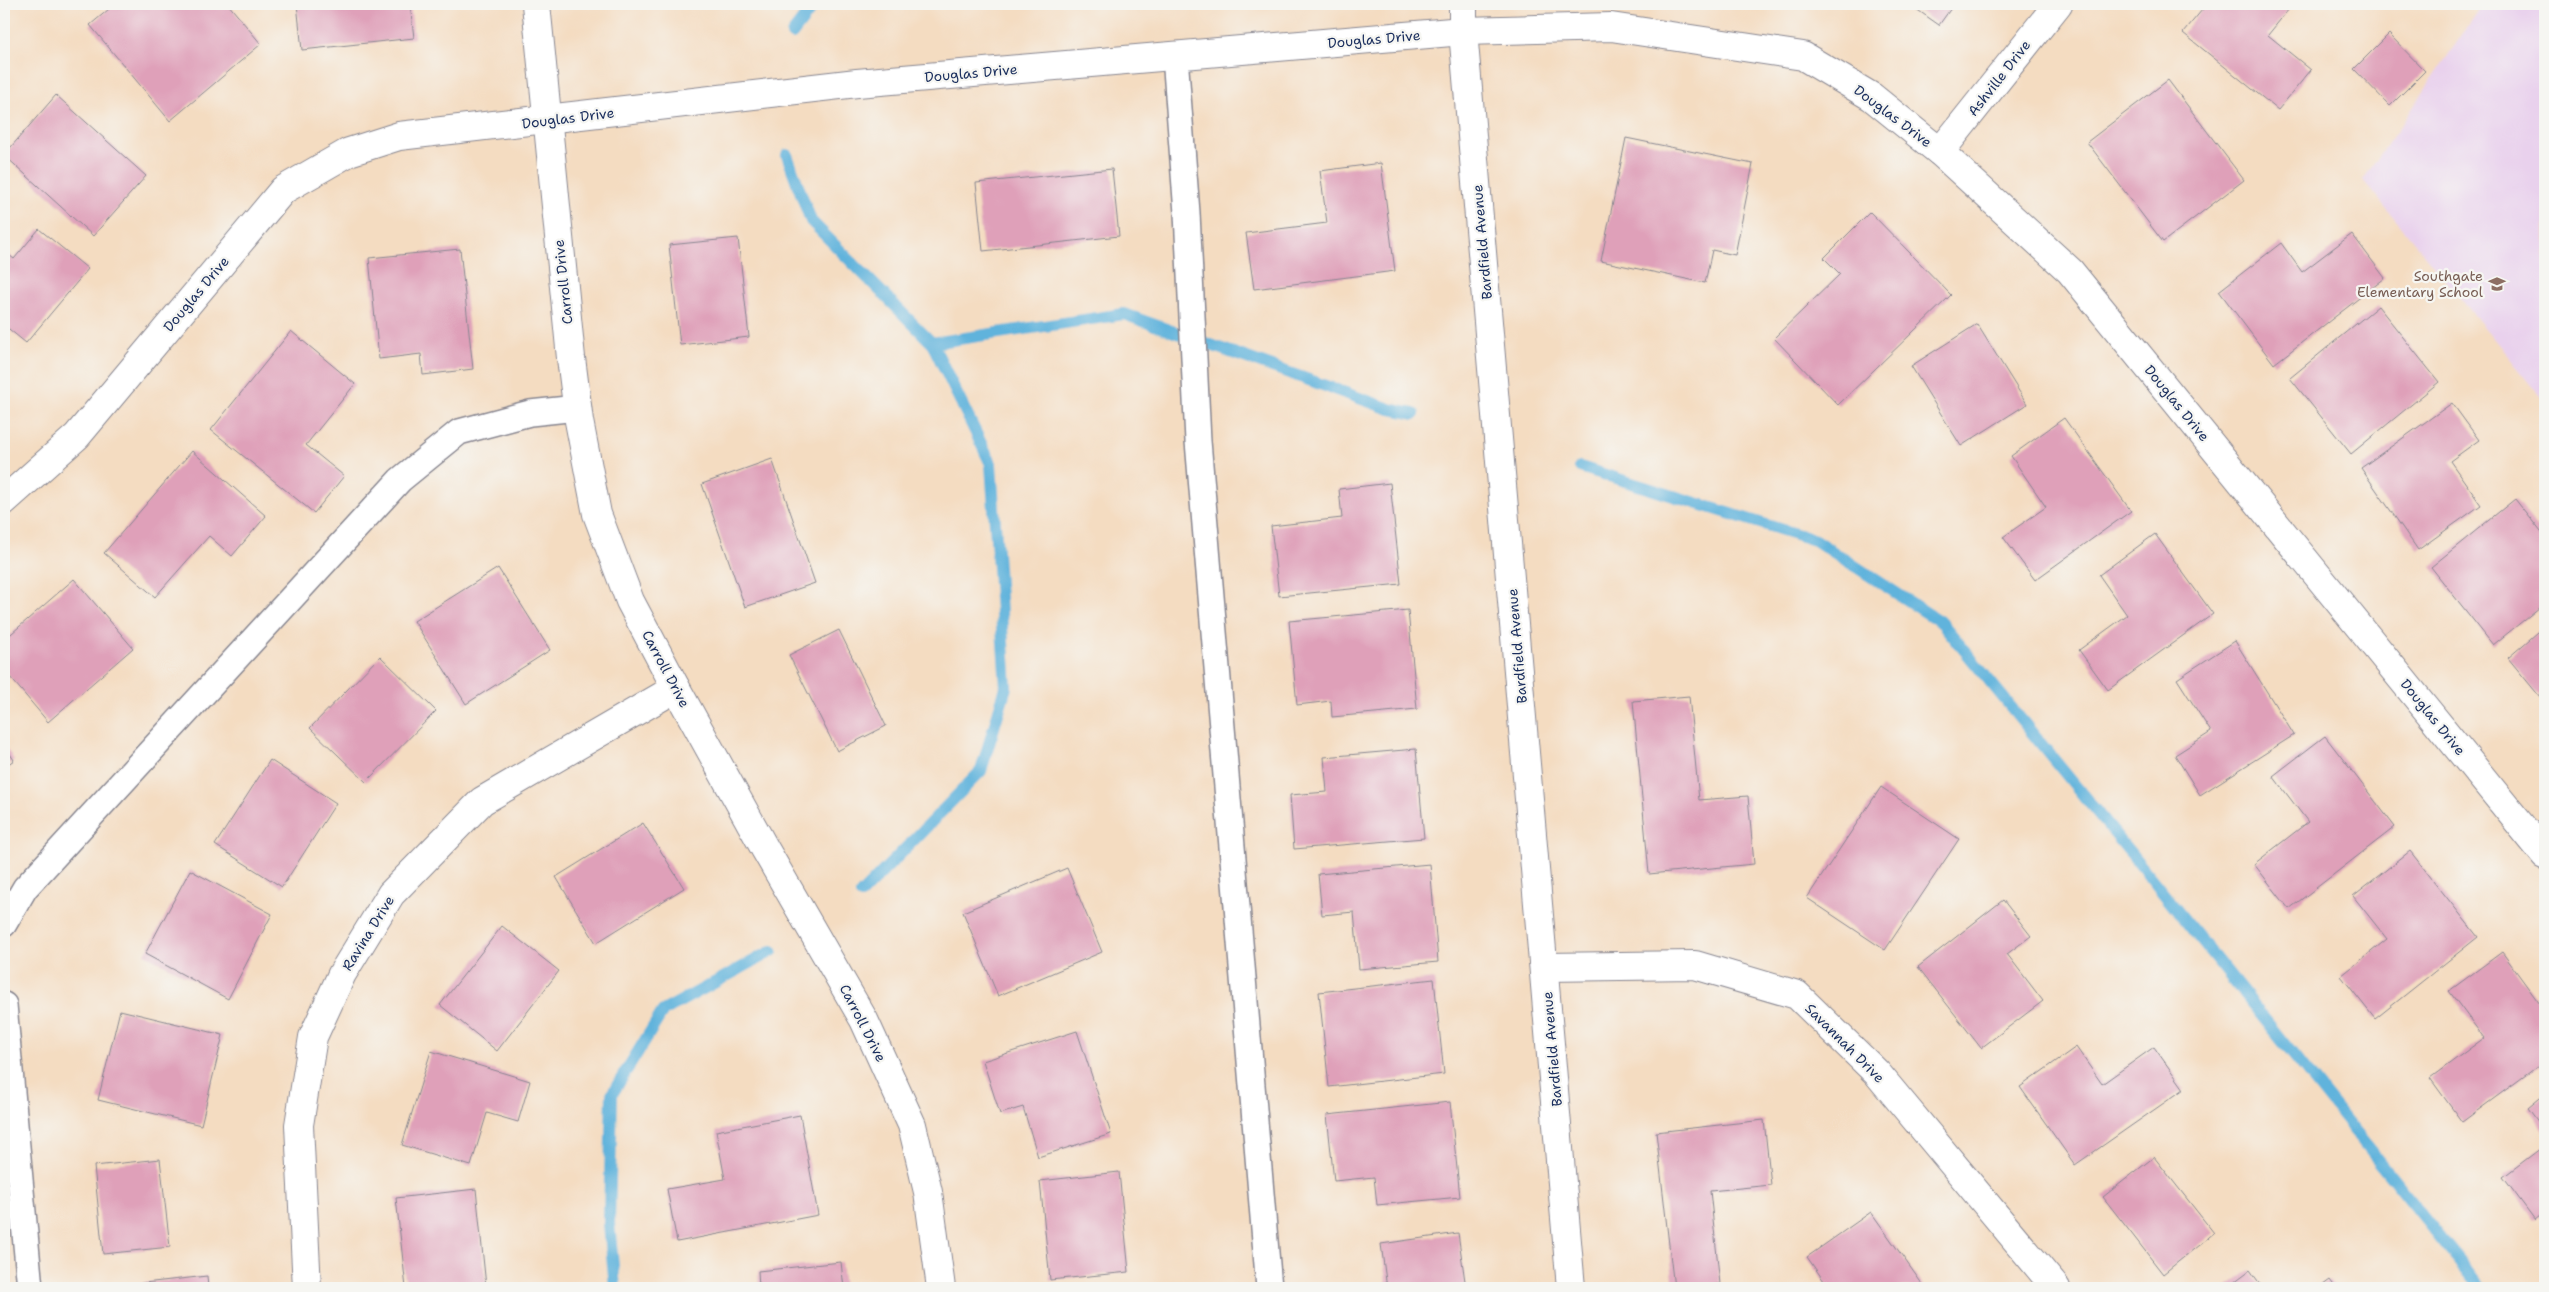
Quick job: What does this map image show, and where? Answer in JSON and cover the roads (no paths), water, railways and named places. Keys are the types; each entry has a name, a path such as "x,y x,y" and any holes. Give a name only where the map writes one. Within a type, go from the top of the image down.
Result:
{"street":[{"name":"Carroll Drive","path":"536,4 577,408 597,514 630,601 676,688 864,1020 912,1125 928,1192 942,1288"},
{"name":"Bardfield Avenue","path":"1463,4 1463,31 1545,967 1571,1288"},
{"name":"Ashville Drive","path":"1940,152 2058,4"},
{"name":"Douglas Drive","path":"4,501 76,436 283,190 349,152 399,136 858,83 1463,31 1611,28 1803,56 1872,97 1940,152 2070,272 2545,854"},
{"name":"Ravina Drive","path":"307,1288 299,1125 313,1037 342,974 391,894 482,801 676,688"},
{"name":"Savannah Drive","path":"1545,967 1696,965 1797,995 1877,1073 2056,1288"}],"lane":[{"path":"1175,56 1198,441 1226,799 1269,1288"},
{"path":"4,924 25,888 400,480 459,432 530,413 577,408"},
{"path":"4,1005 30,1288"}],"waterway":[{"path":"792,34 815,4"},
{"path":"787,155 811,221 932,343 991,464 1006,687 981,771 861,894"},
{"path":"932,343 1124,314 1390,409 1414,414"},
{"path":"1580,467 1815,540 1942,623 2142,867 2481,1288"},
{"path":"615,1288 609,1223 612,1094 663,1011 772,951"}],"place":[{"name":"Southgate Elementary School","path":"2497,284"}]}
